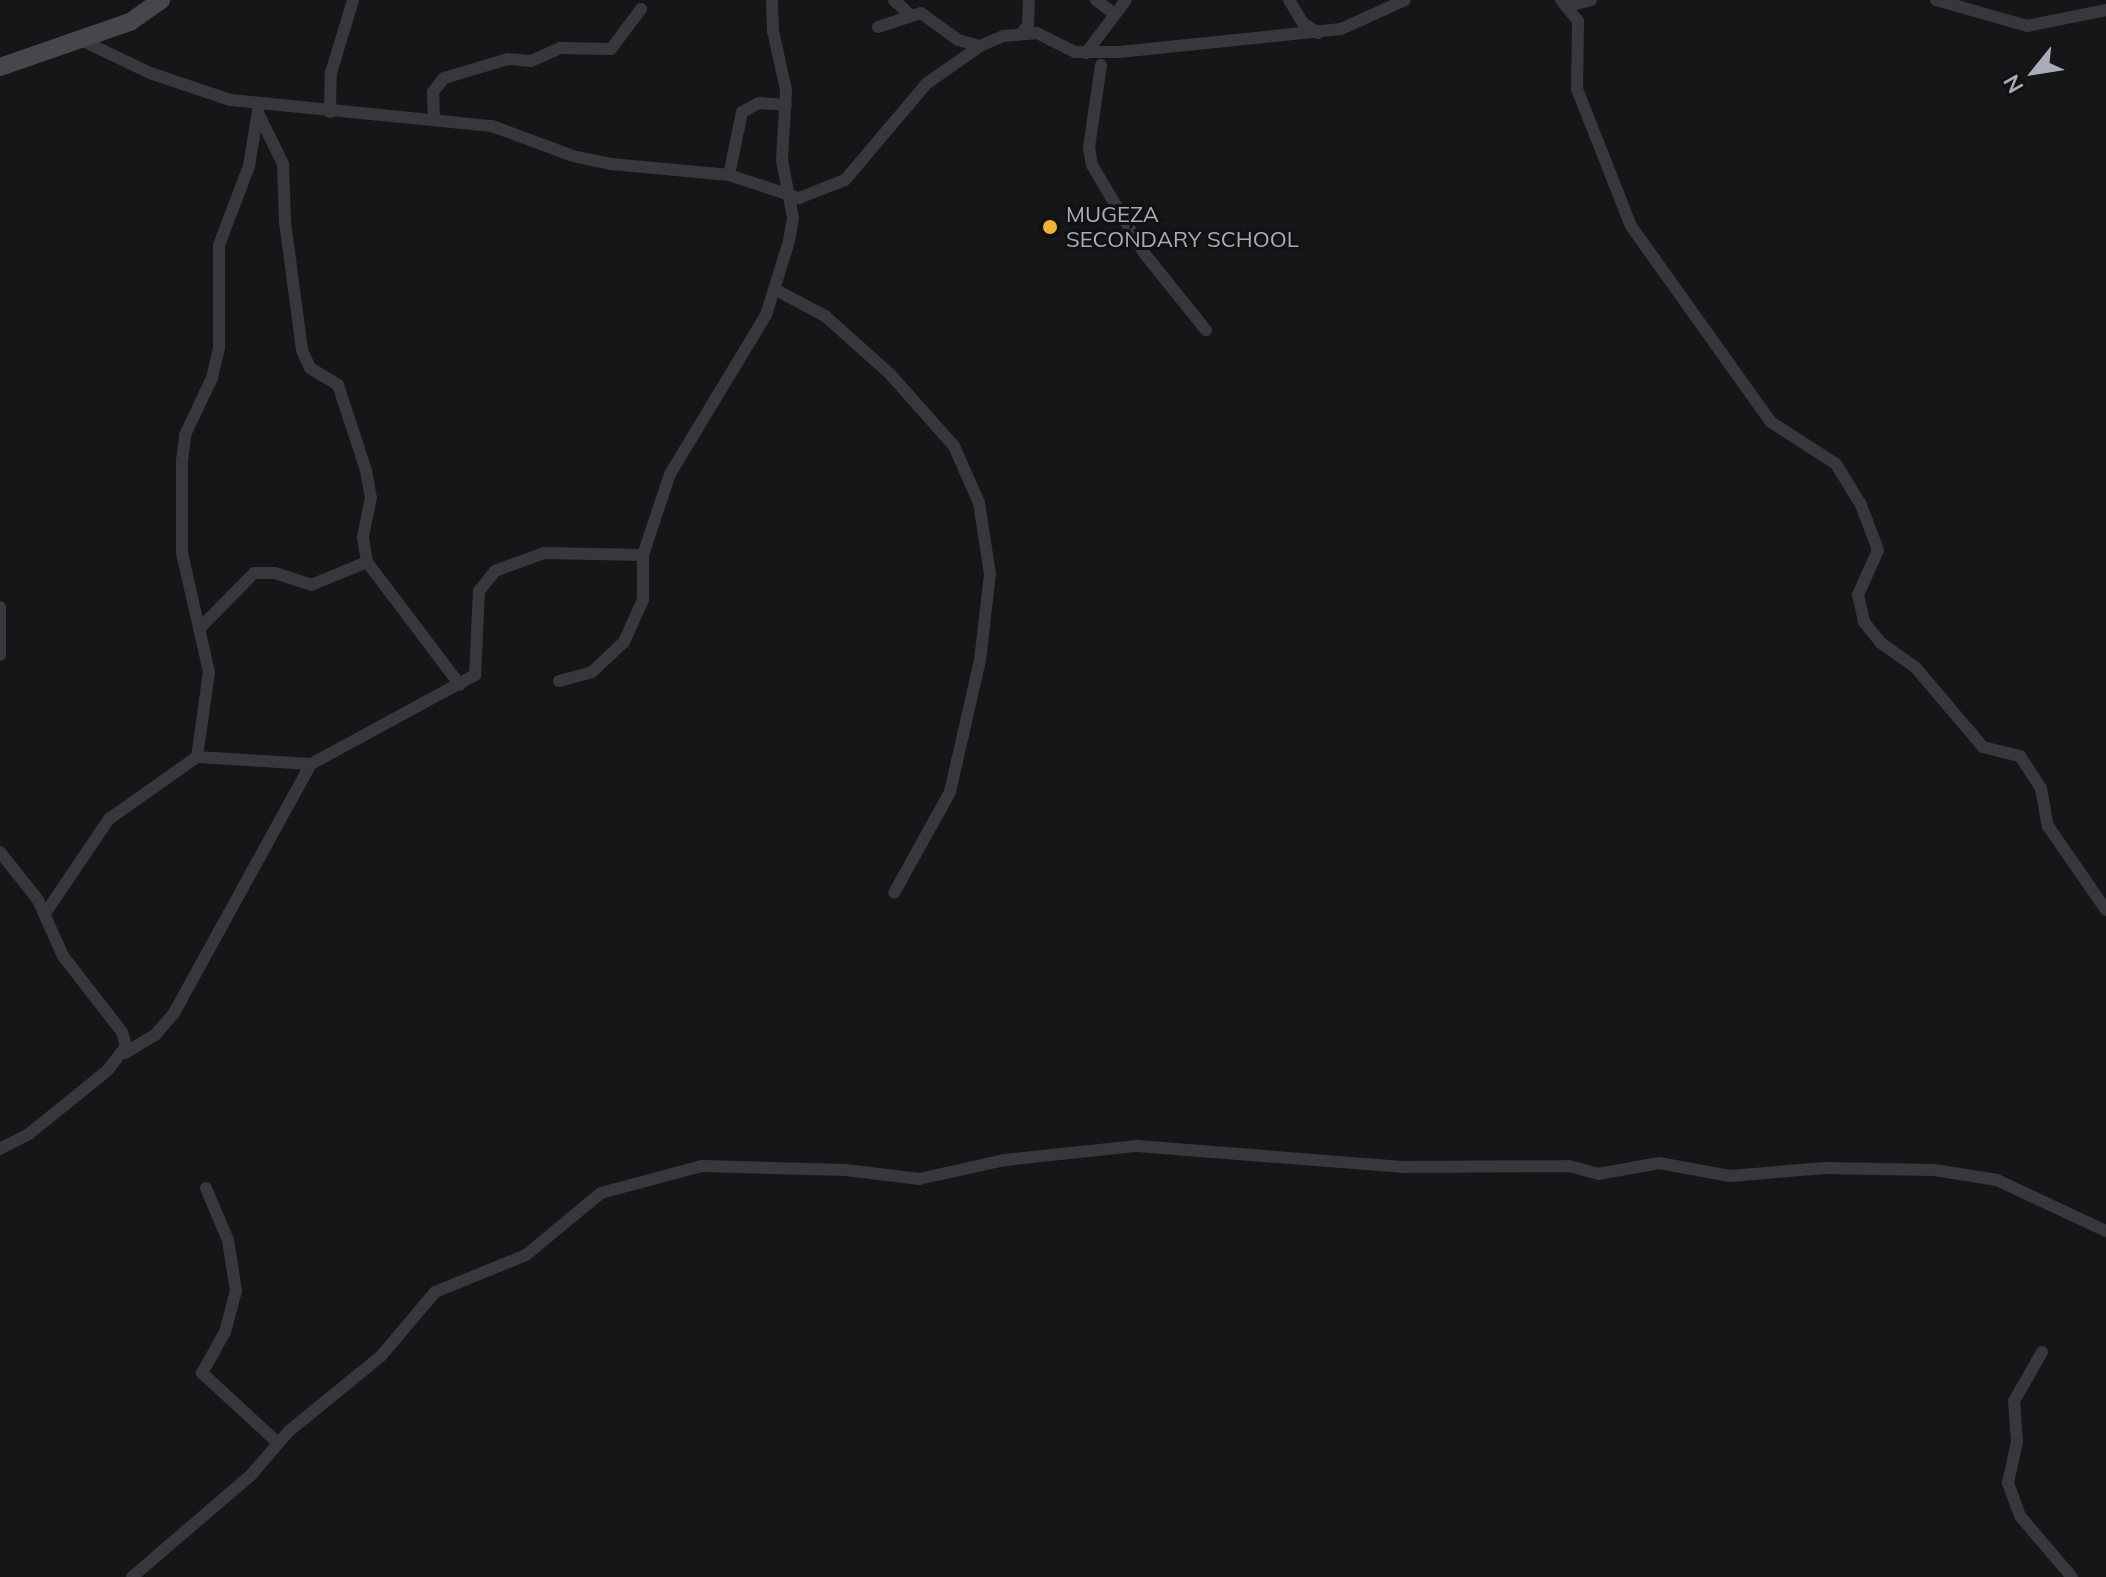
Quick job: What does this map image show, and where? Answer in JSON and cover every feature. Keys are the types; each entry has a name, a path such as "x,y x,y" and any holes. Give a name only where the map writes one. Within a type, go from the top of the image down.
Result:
{"street":[{"path":"0,67 130,22 161,0"},
{"path":"330,112 331,73 353,0"},
{"path":"559,681 592,672 624,642 643,600 643,555 670,474 778,291 792,228 782,160 786,105 772,0"},
{"path":"894,0 910,15"},
{"path":"1021,34 1028,25 1029,0"},
{"path":"1096,0 1113,13"},
{"path":"1086,53 1113,13 1126,0"},
{"path":"1289,0 1303,23 1318,33"},
{"path":"79,39 150,73 259,110 434,119 492,126 611,164 729,175 788,196 811,196 845,180 926,84 980,46 1021,34 1052,37 1086,53 1318,33 1365,22 1405,0"},
{"path":"1591,0 1565,3 1579,31 1577,89 1631,226 1771,422 1836,464 1861,505 1878,550 1858,595 1864,622 1881,643 1916,668 1983,747 2020,756 2041,788 2048,826 2106,910"},
{"path":"1936,0 2027,26 2106,10"},
{"path":"434,119 433,92 444,78 508,59 531,61 560,48 611,49 641,9"},
{"path":"878,27 910,15 933,17 958,40 980,46"},
{"path":"1101,65 1089,147 1092,165 1149,261 1206,330"},
{"path":"729,175 742,112 759,103 786,105"},
{"path":"259,110 273,137 286,175 285,222 302,350 310,368 338,385 362,455 371,498 363,537 367,562 460,685"},
{"path":"197,757 209,672 182,553 182,461 185,435 215,362 219,245 249,166 259,110"},
{"path":"778,291 825,316 890,374 954,446 979,503 990,598 975,685 950,792 894,893"},
{"path":"46,912 109,819 197,757 311,764 475,675 479,591 495,571 544,553 643,555"},
{"path":"199,629 254,573 275,573 311,585 367,562"},
{"path":"0,607 0,655"},
{"path":"0,1149 29,1134 125,1053 155,1035 174,1013 311,764"},
{"path":"0,852 46,912 71,970 122,1032 125,1053"},
{"path":"132,1577 242,1483 278,1443 381,1356 435,1292 526,1255 601,1193 702,1166 872,1171 919,1179 1005,1160 1137,1146 1402,1167 1569,1166 1598,1174 1659,1163 1730,1176 1824,1168 1918,1169 1997,1180 2106,1231"},
{"path":"206,1188 228,1240 236,1291 225,1332 202,1373 278,1443"},
{"path":"2042,1352 2014,1401 2017,1442 2008,1483 2020,1516 2072,1577"}],"place":[{"name":"MUGEZA SECONDARY SCHOOL","path":"1050,227"}]}
